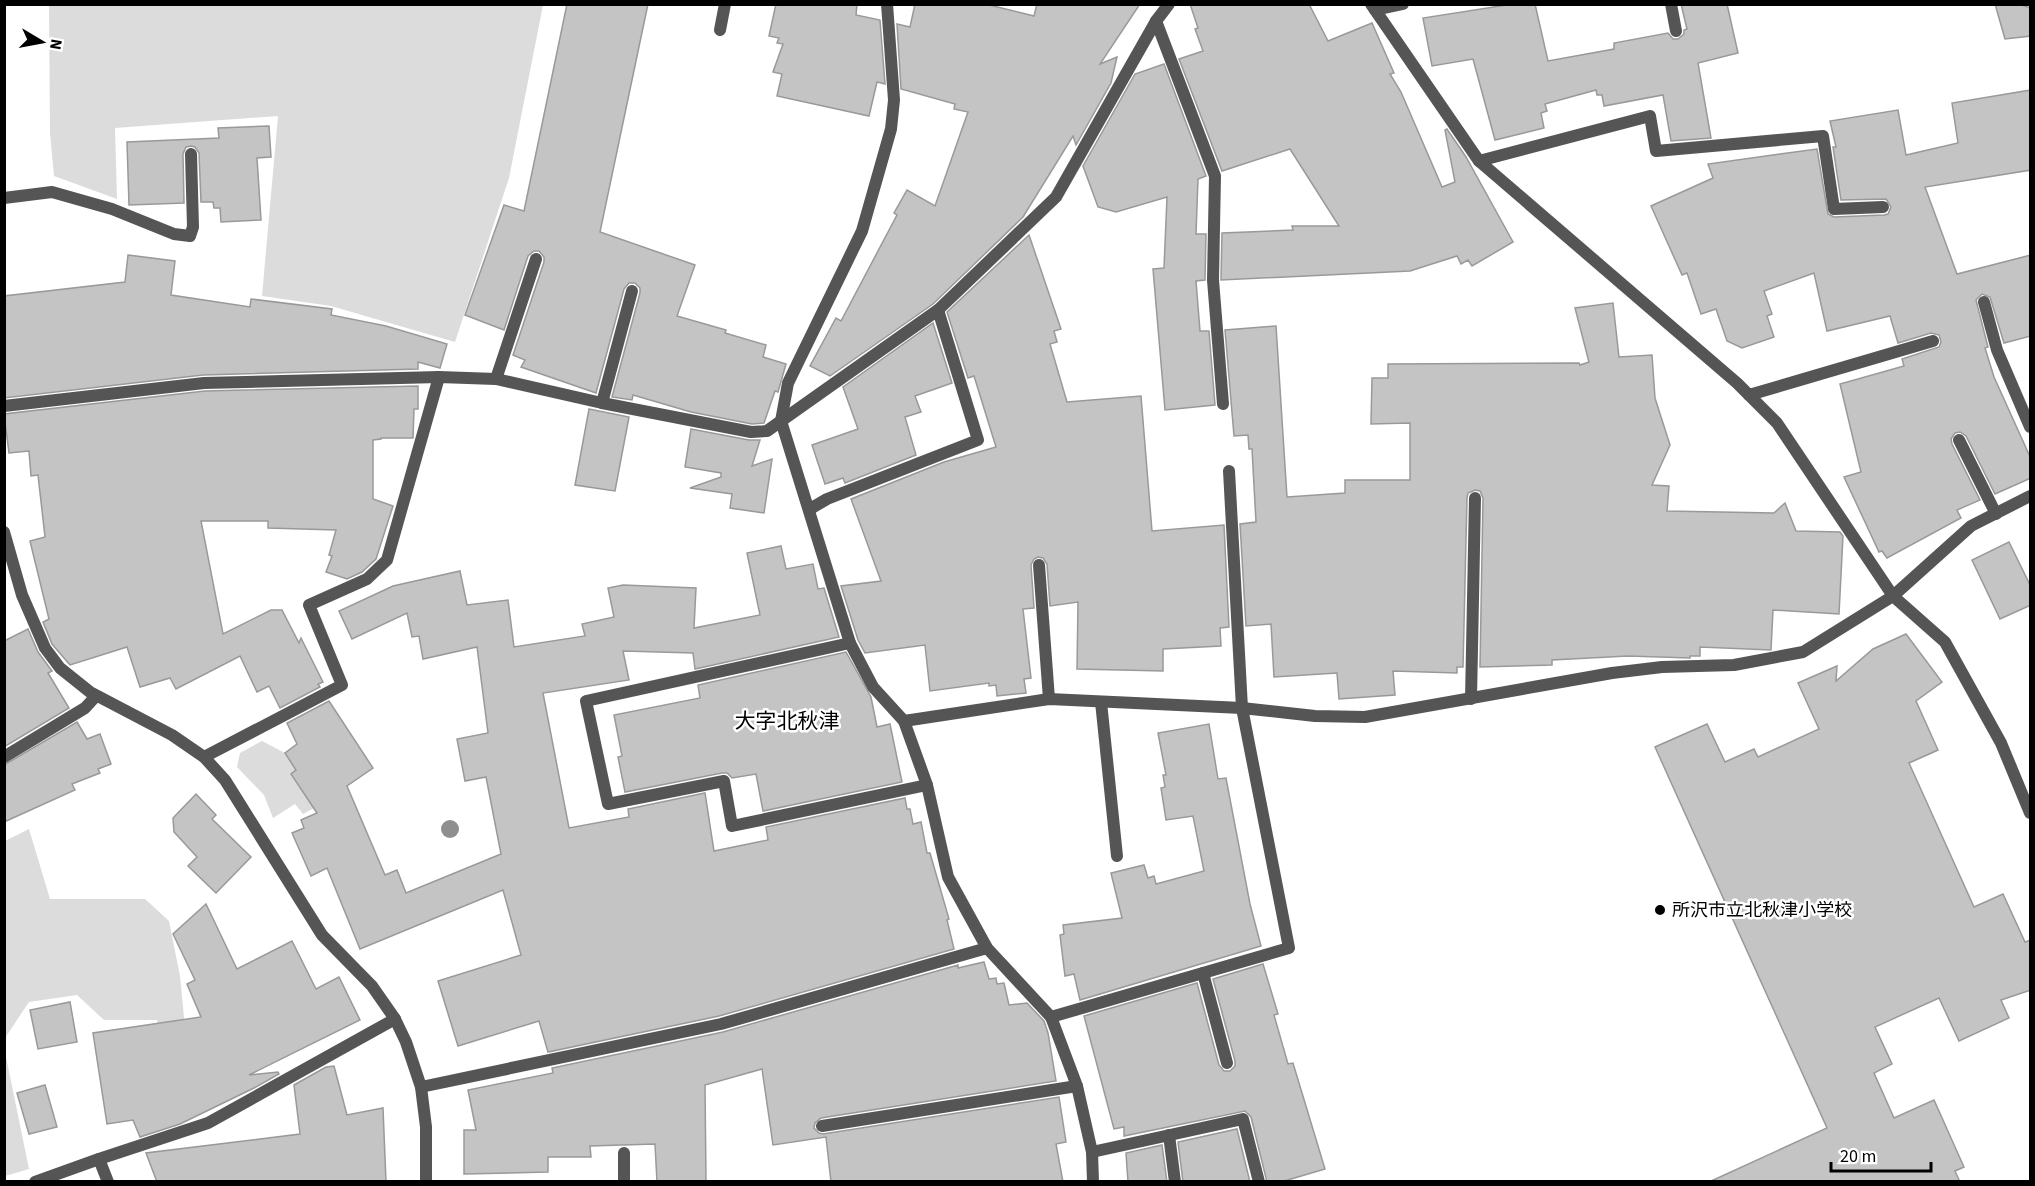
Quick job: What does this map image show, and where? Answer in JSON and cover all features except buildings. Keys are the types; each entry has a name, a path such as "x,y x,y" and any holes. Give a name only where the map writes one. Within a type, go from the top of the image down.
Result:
{"street":[{"path":"720,30 725,4"},
{"path":"887,4 894,100 891,129 862,231 788,383 781,422 850,643 873,687 904,721 927,785 948,877 987,948 1051,1017 1077,1086 1092,1152 1094,1182"},
{"path":"4,406 204,383 439,377 496,379 602,403 751,432 767,430 938,310 1056,197 1156,21 1169,4"},
{"path":"1403,4 1373,7 1479,161 1749,395 1777,423 1893,596 1945,642 2001,743 2031,813"},
{"path":"1671,4 1676,31"},
{"path":"1156,21 1215,176 1213,280 1222,404"},
{"path":"1479,161 1650,116 1656,151 1823,136 1834,209 1883,207"},
{"path":"4,198 52,192 112,209 174,234 190,236 193,227 191,154"},
{"path":"496,379 536,259"},
{"path":"602,403 632,291"},
{"path":"1984,302 1997,350 2031,427"},
{"path":"810,509 827,499 978,440 938,310"},
{"path":"1749,395 1933,341"},
{"path":"204,757 342,685 309,606 367,579 387,560 439,377"},
{"path":"1959,440 1996,514"},
{"path":"1051,1017 1289,948 1242,708 1229,471"},
{"path":"904,721 1049,699 1242,708 1315,716 1365,717 1612,673 1662,667 1734,665 1803,652 1893,596 1971,526 2031,496"},
{"path":"1471,699 1475,498"},
{"path":"4,532 22,595 45,648 60,668 96,696 172,735 204,757 225,780 322,935 372,986 395,1019 406,1042 421,1087 426,1126 428,1181"},
{"path":"1040,565 1049,699"},
{"path":"850,643 586,701 608,804 724,781 732,826 927,785"},
{"path":"4,757 85,708 96,696"},
{"path":"1101,702 1118,856"},
{"path":"421,1087 721,1024 987,948"},
{"path":"1203,973 1227,1063"},
{"path":"35,1182 208,1123 395,1019"},
{"path":"822,1126 1077,1086"},
{"path":"1092,1152 1243,1119 1259,1182"},
{"path":"1169,1135 1175,1182"},
{"path":"624,1153 624,1182"},
{"path":"99,1159 108,1182"}],"shaded area":[{"path":"49,5 543,5 509,178 455,342 331,306 262,296 278,116 115,128 117,199 54,176 50,133"},
{"path":"262,741 285,753 296,770 314,808 303,814 295,804 273,818 264,795 237,767 240,753"},
{"path":"29,829 50,899 145,899 169,921 180,976 193,1110 174,1112 157,1020 104,1020 77,995 29,1002 5,1038 5,841"},
{"path":"5,1052 29,1169 4,1176"}],"place":[{"name":"所沢市立北秋津小学校","path":"1660,910"}],"district":[{"name":"大字北秋津","path":"787,721"}]}
